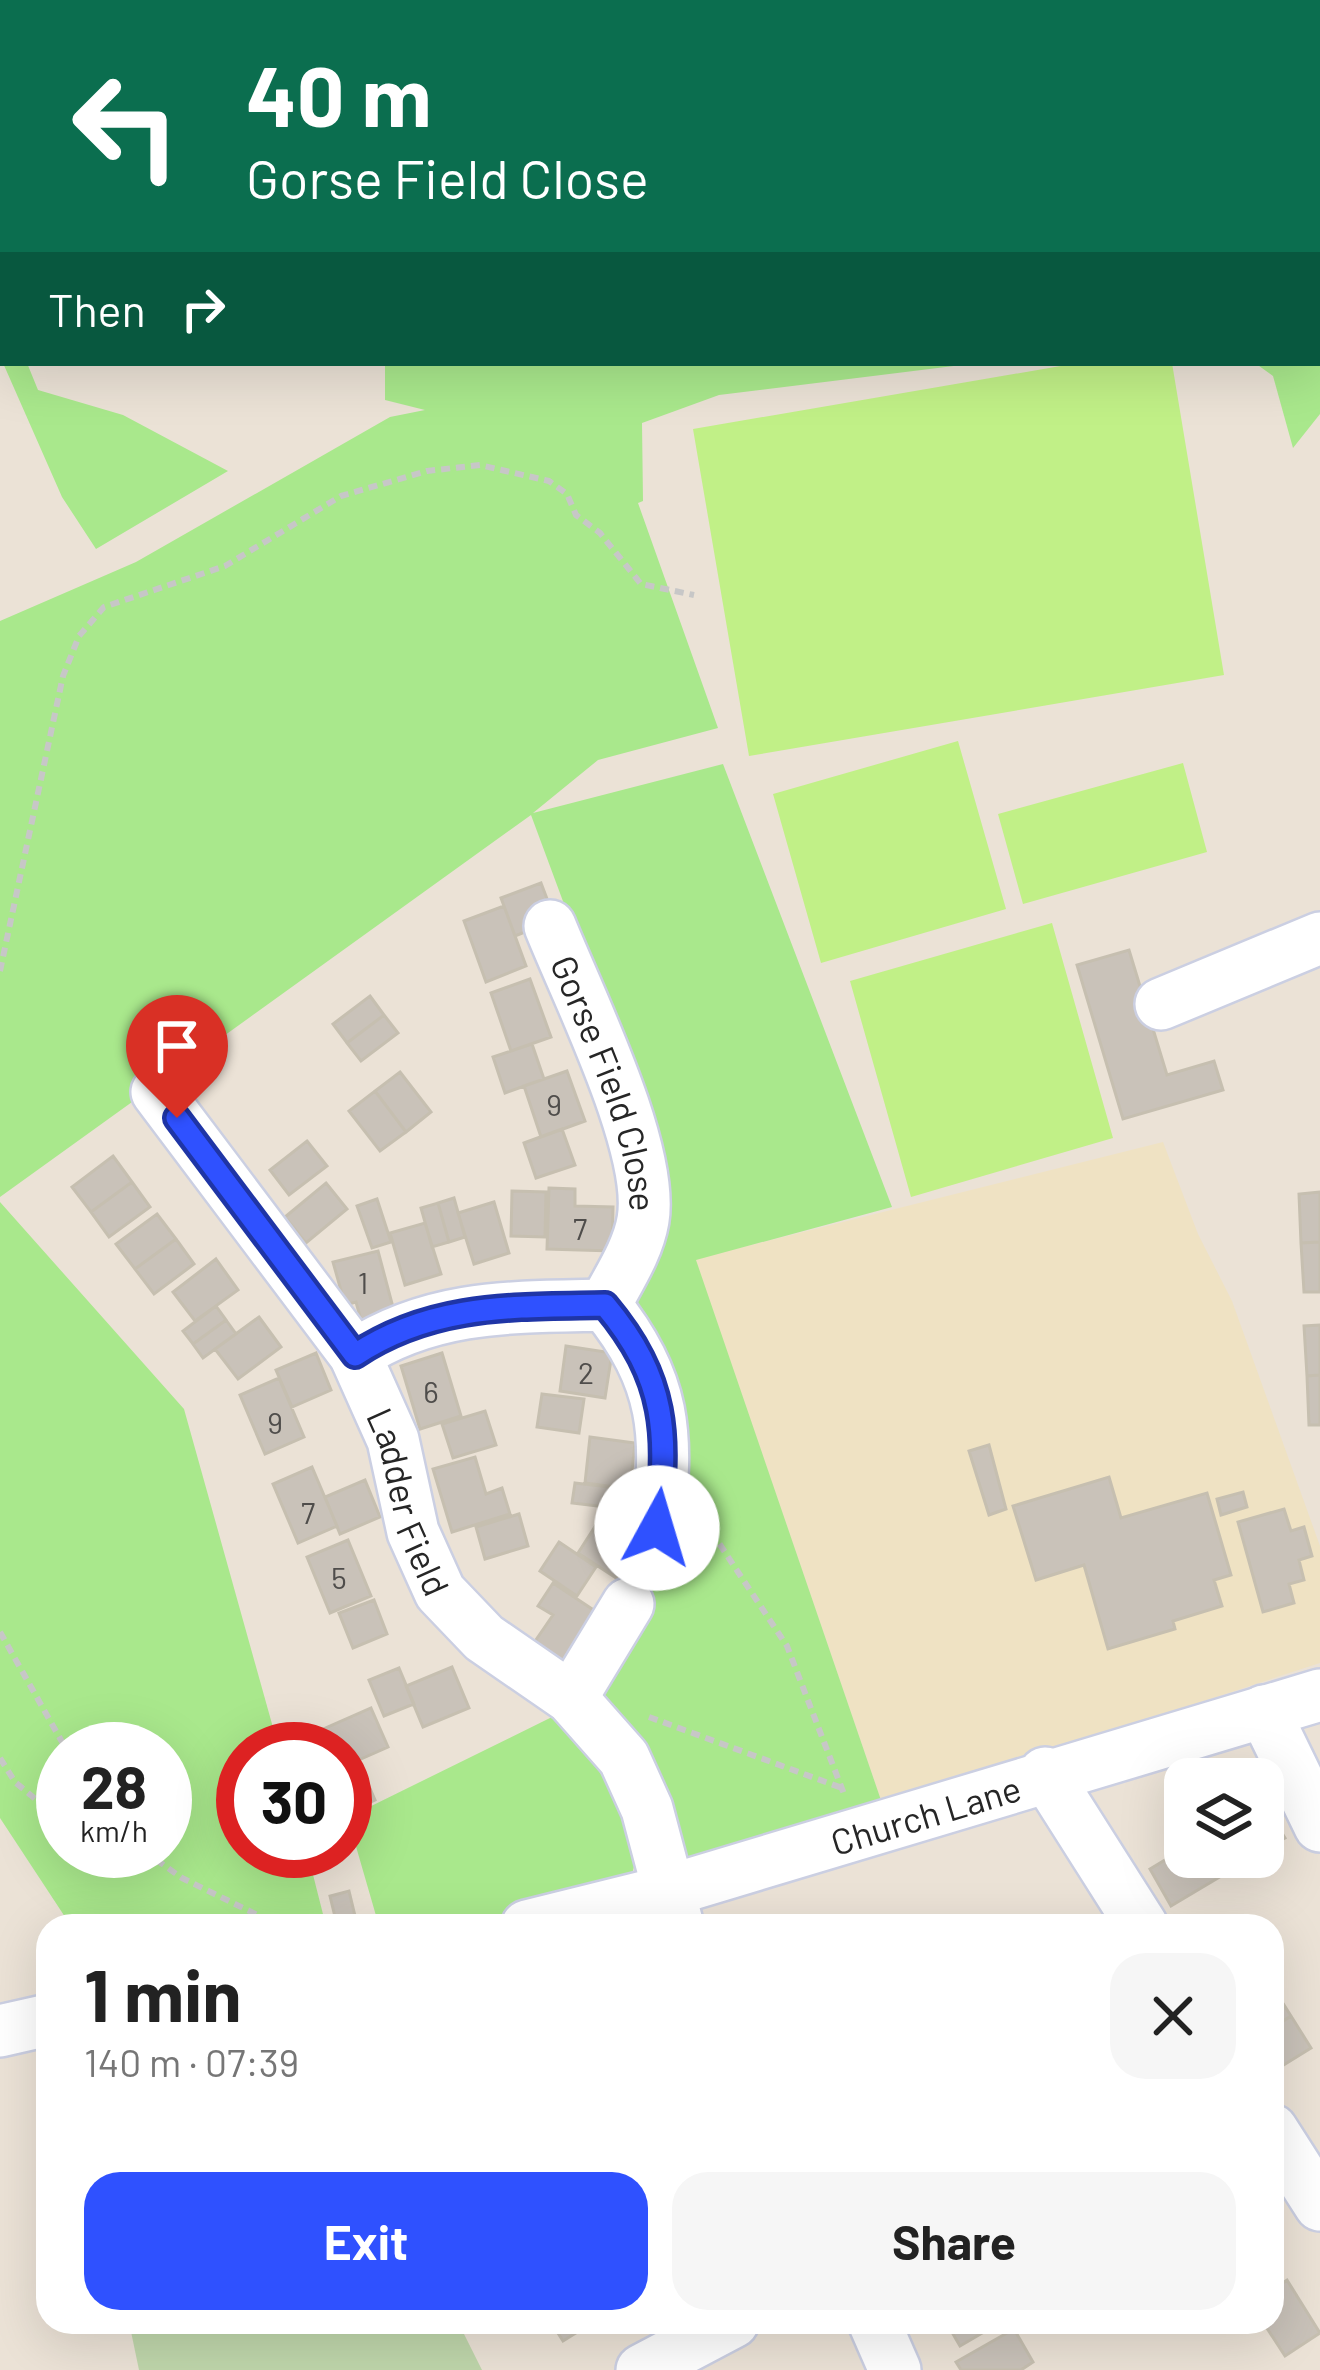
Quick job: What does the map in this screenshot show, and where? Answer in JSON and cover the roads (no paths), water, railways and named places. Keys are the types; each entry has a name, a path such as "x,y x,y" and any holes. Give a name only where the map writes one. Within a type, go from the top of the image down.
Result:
{"street":[{"name":"Gorse Field Close","path":"550,926 634,1141 644,1186 638,1239 605,1305"},
{"path":"1161,1004 1320,938"},
{"name":"Ladder Field","path":"157,1092 355,1355 393,1440 421,1556 440,1592 509,1657 578,1704 611,1740 636,1781 673,1908"},
{"path":"355,1355 401,1330 446,1314 605,1305 638,1349 658,1392 677,1516"},
{"path":"578,1704 628,1604"},
{"name":"Church Lane","path":"624,1914 673,1908 849,1810 1045,1774 1320,1695"},
{"path":"1264,1711 1320,1826"},
{"path":"1045,1774 1134,1914"},
{"path":"0,2031 36,2023"},
{"path":"1284,2149 1320,2205"},
{"path":"642,2370 710,2334"},
{"path":"880,2334 896,2370"}]}
